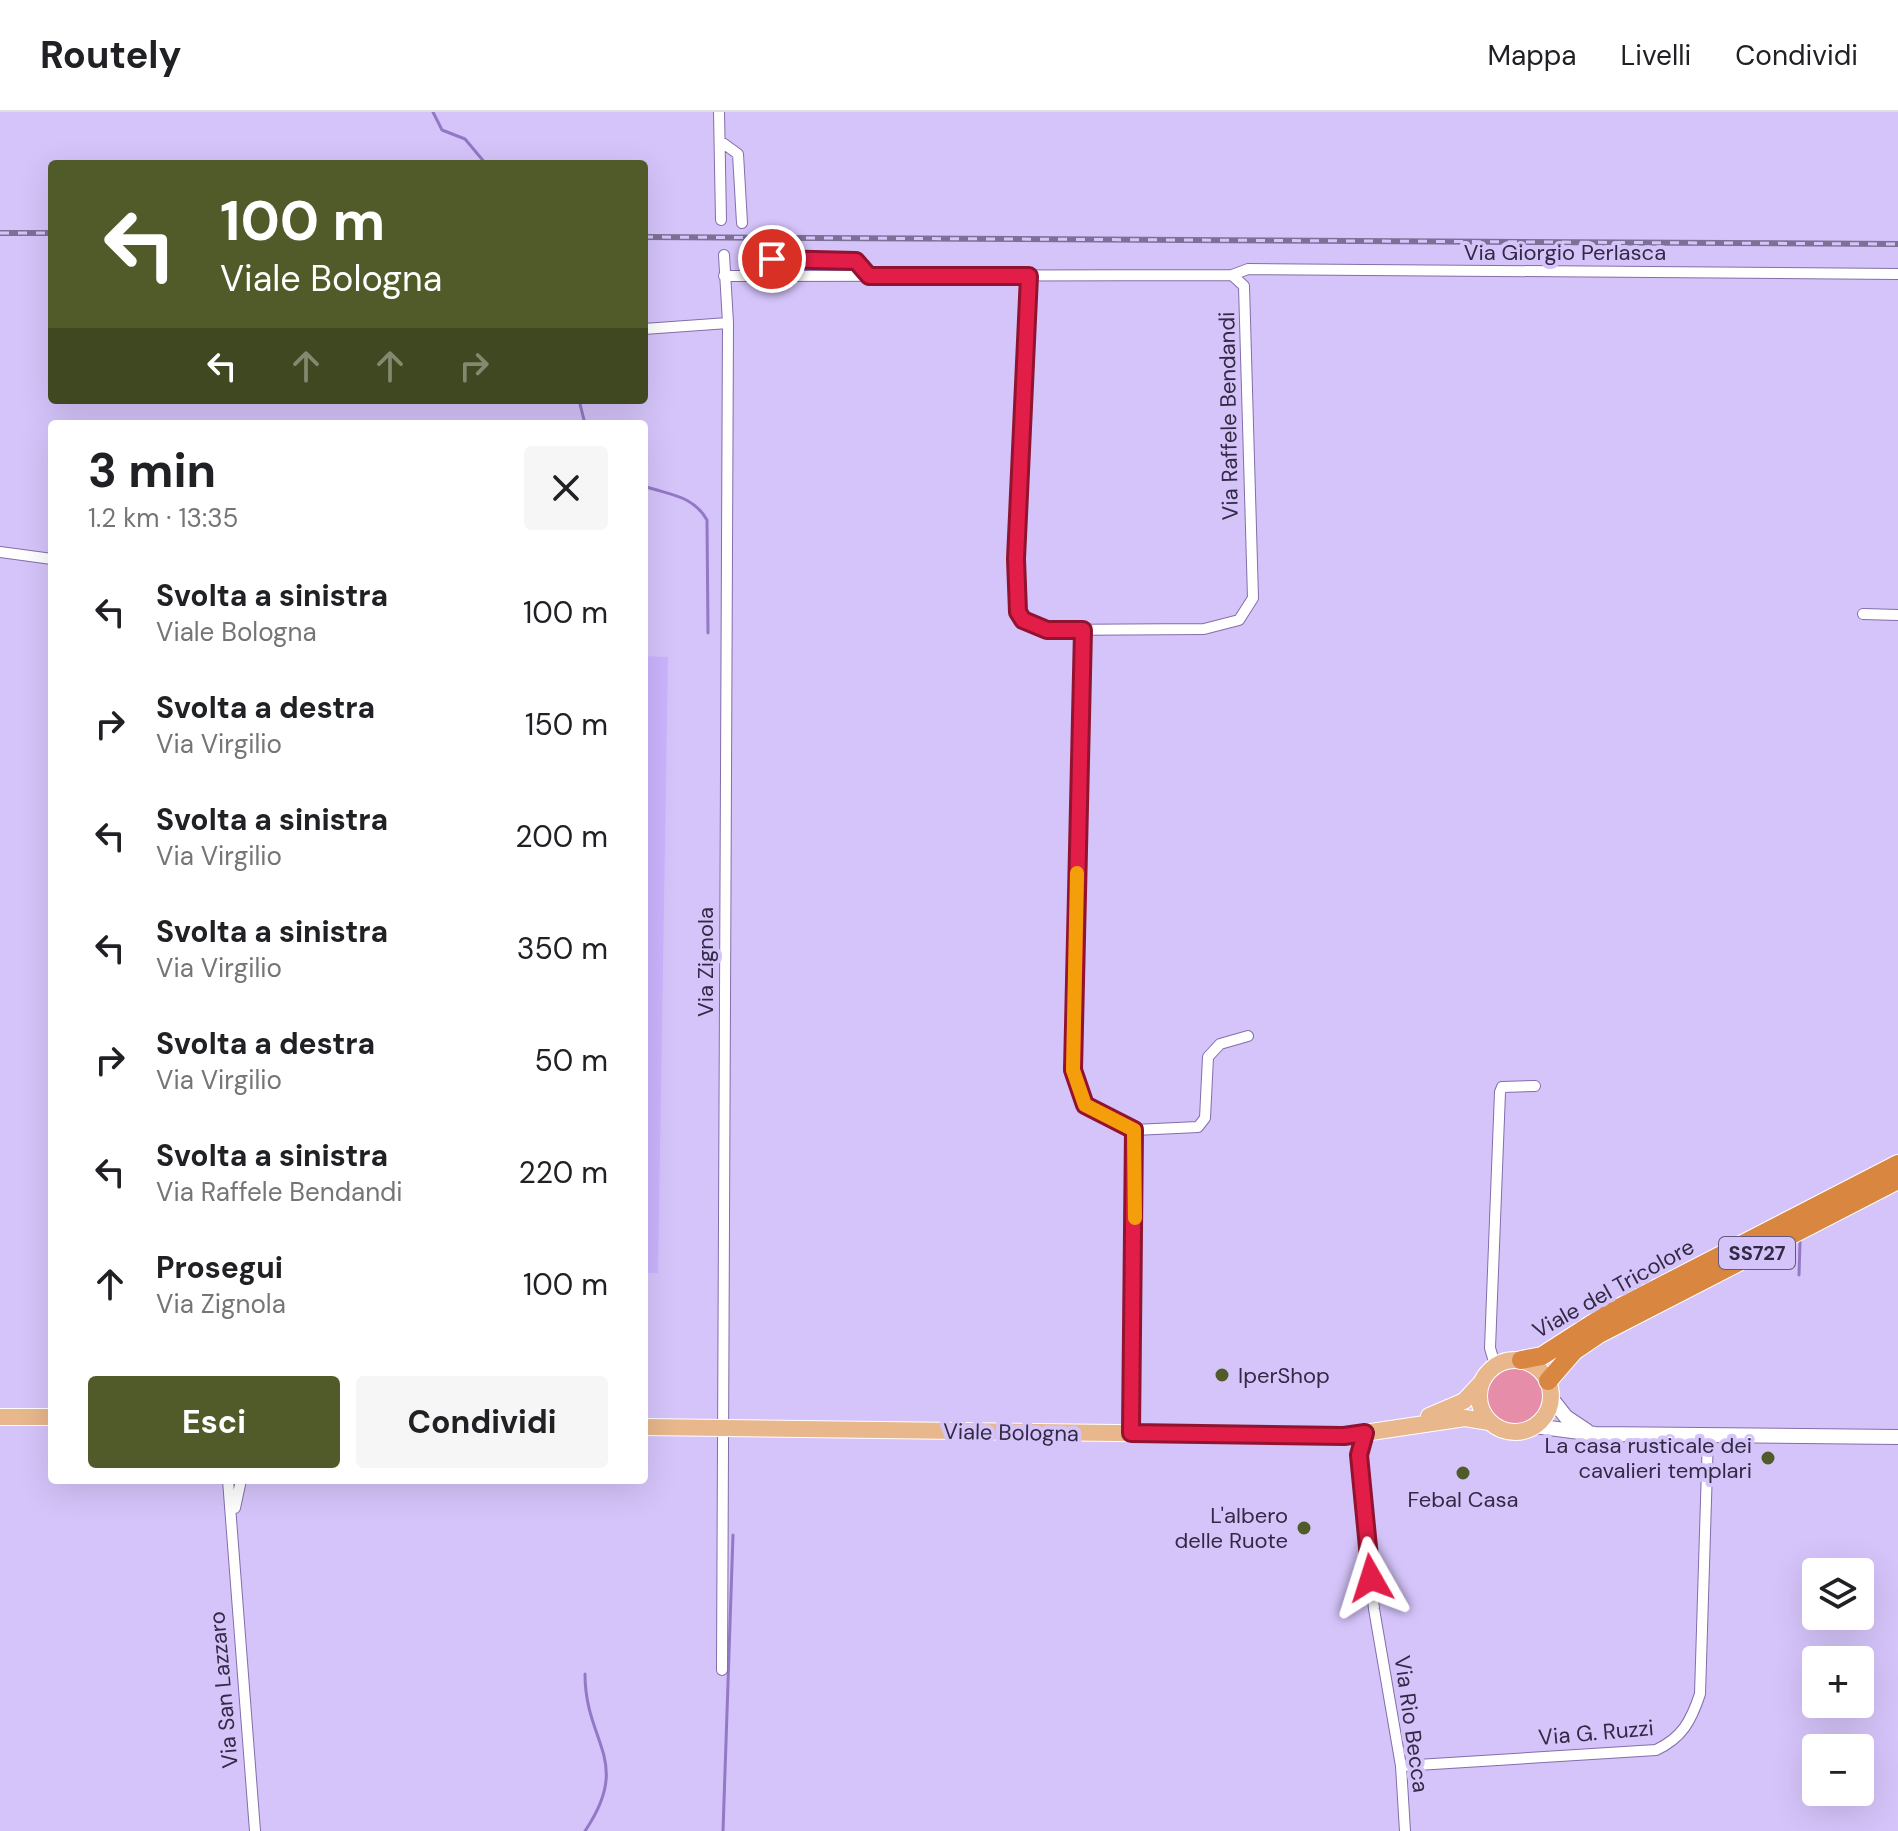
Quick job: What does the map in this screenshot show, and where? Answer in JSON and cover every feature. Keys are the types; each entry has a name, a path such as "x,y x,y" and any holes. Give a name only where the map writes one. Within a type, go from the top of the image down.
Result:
{"highway":[{"name":"Viale del Tricolore","path":"1521,1360 1542,1356 1609,1313 1898,1164"},
{"name":"Viale del Tricolore","path":"1549,1390 1574,1351 1599,1334 1898,1180"}],"main road":[{"path":"1372,1432 1444,1412 1464,1401 1495,1365 1521,1360 1537,1367 1566,1417 1595,1434"},
{"path":"1480,1384 1478,1400 1489,1422"},
{"path":"1534,1426 1548,1409 1549,1390"},
{"path":"0,1417 48,1417"},
{"path":"1372,1432 1465,1418 1489,1422 1511,1432 1534,1426 1595,1434 1898,1437"},
{"name":"Viale Bologna","path":"648,1427 1344,1436 1372,1432"}],"street":[{"path":"719,112 721,220"},
{"path":"720,141 738,154 742,223"},
{"name":"Via Zignola","path":"722,1670 728,323 724,255"},
{"path":"744,259 856,261 869,276"},
{"name":"Via Giorgio Perlasca","path":"1232,275 1248,269 1898,274"},
{"path":"724,276 1232,275"},
{"name":"Via Raffele Bendandi","path":"1029,276 1016,559 1018,612 1023,620 1047,630 1083,630 1204,629 1239,620 1253,598 1244,286 1232,275"},
{"path":"648,329 728,323"},
{"path":"0,552 48,558"},
{"path":"1863,614 1898,615"},
{"path":"1083,630 1073,1070 1085,1105 1134,1130 1198,1127 1205,1118 1208,1057 1220,1044 1248,1036"},
{"path":"1495,1365 1490,1348 1500,1092 1502,1087 1535,1086"},
{"path":"1131,1433 1134,1130"},
{"name":"Via Rio Becca","path":"1372,1432 1359,1455 1374,1609 1401,1766 1405,1831"},
{"name":"Via G. Ruzzi","path":"1401,1766 1656,1750 1675,1741 1691,1720 1700,1694 1708,1436"},
{"name":"Via San Lazzaro","path":"228,1484 255,1831"},
{"name":"Via San Lazzaro","path":"232,1546 240,1484"}],"shaded area":[{"path":"648,656 668,657 658,1273 648,1273"},
{"path":"1515,1367 1536,1375 1544,1396 1536,1417 1515,1425 1494,1417 1486,1396 1494,1375"}],"waterway":[{"path":"433,112 442,130 465,139 483,160"},
{"path":"580,404 584,420"},
{"path":"648,487 688,501 707,520 708,633"},
{"path":"1799,1275 1800,1242"},
{"path":"723,1831 733,1535"},
{"path":"585,1674 587,1698 606,1769 599,1807 585,1831"}],"railway":[{"path":"0,233 48,233"},
{"path":"648,237 1898,244"}],"slow traffic":[{"path":"1077,873 1073,1070 1078,1093 1085,1105 1134,1130 1135,1218"}],"place":[{"name":"IperShop","path":"1222,1375"},
{"name":"La casa rusticale dei cavalieri templari","path":"1768,1458"},
{"name":"Febal Casa","path":"1463,1473"},
{"name":"L'albero delle Ruote","path":"1304,1528"}],"route":[{"path":"772,259 856,261 869,276 1029,276 1016,559 1018,612 1023,620 1047,630 1083,630 1073,1070 1078,1093 1085,1105 1134,1130 1131,1433 1344,1436 1365,1433 1359,1455 1371,1578"}]}
